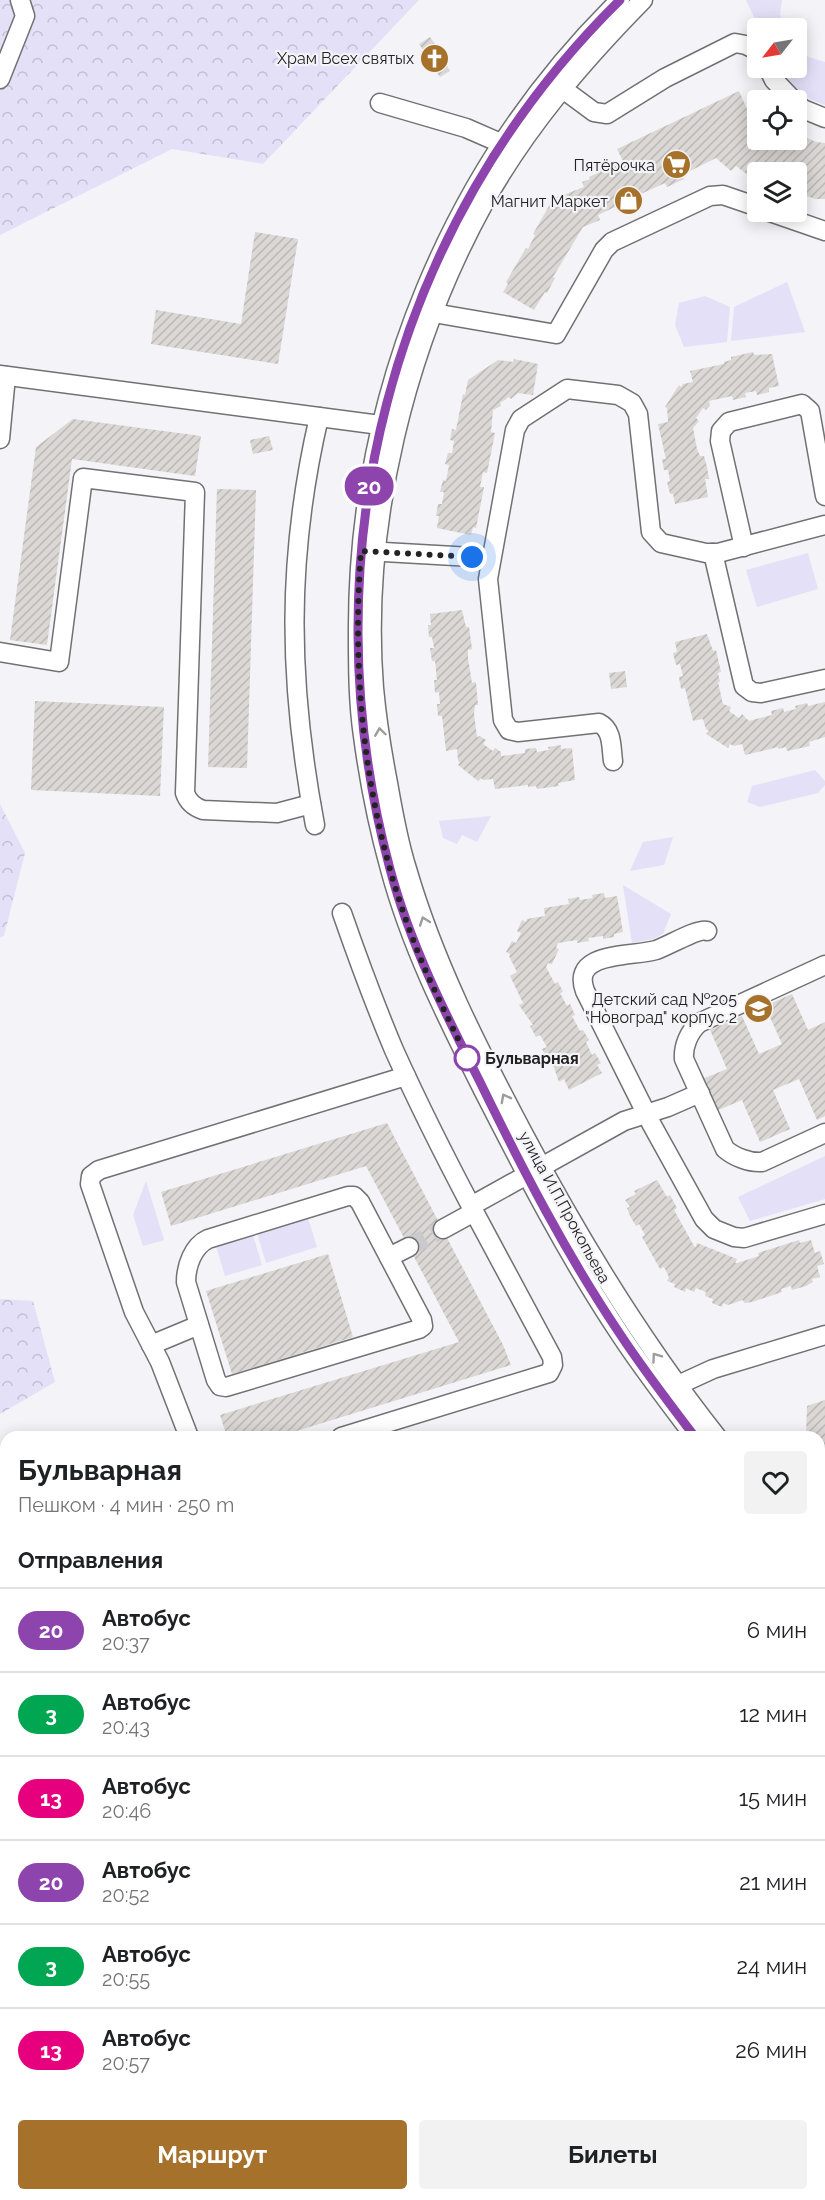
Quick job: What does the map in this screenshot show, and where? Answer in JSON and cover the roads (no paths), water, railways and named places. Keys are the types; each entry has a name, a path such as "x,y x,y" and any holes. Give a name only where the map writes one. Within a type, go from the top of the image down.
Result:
{"street":[{"path":"0,79 25,16 20,0"},
{"name":"улица И.П.Прокопьева","path":"620,0 588,31 555,83 509,147 458,254 425,311 395,372 380,425 365,513 369,551 374,687 388,786 406,867 435,950 533,1170 636,1327 692,1431"},
{"name":"улица И.П.Прокопьева","path":"555,83 600,44 643,0"},
{"path":"555,83 594,112 607,114 657,82 735,44 747,46"},
{"path":"773,78 784,90"},
{"path":"380,103 466,128 509,147"},
{"path":"807,111 825,118"},
{"path":"425,311 556,334 604,250 612,242 710,196 723,195 747,203"},
{"path":"799,222 825,231"},
{"name":"улица И.П.Прокопьева","path":"369,551 397,429 413,372 425,311"},
{"path":"0,439 3,376 380,425"},
{"path":"613,761 610,734 605,726 599,723 518,732 509,730 506,726 488,593 490,558 516,426 521,419 558,393 573,388 618,395 632,403 638,414 650,527 654,537 661,543 713,553 825,525"},
{"path":"744,547 720,441 721,431 729,422 802,404 807,407 810,411 825,495"},
{"path":"315,825 300,741 293,614 298,530 319,417"},
{"path":"0,652 59,662 83,478 195,492 185,793 193,806 203,810 277,813 311,804"},
{"path":"369,551 490,558"},
{"path":"713,553 744,686 752,692 761,693 825,679"},
{"path":"342,914 369,988 406,1076 473,1209 552,1357 551,1370 544,1376 361,1431"},
{"path":"707,931 701,930 648,952 597,960 584,970 582,984 704,1219 714,1228 734,1237 744,1238 825,1214"},
{"path":"825,965 699,1023 693,1028 683,1049 684,1059 725,1149 731,1154 756,1163 762,1162 825,1133"},
{"path":"187,1431 163,1370 134,1312 90,1184 94,1172 406,1076"},
{"path":"443,1229 533,1170 624,1121 668,1107 700,1093"},
{"path":"351,1196 360,1202 389,1257 423,1322 422,1327 223,1387 216,1380 186,1277 196,1248 208,1239 351,1196"},
{"path":"389,1257 409,1247"},
{"path":"151,1345 199,1325"},
{"path":"668,1389 713,1369 825,1335"},
{"name":"улица И.П.Прокопьева","path":"668,1389 711,1431"}],"tunnel":[{"path":"409,1247 443,1229"}],"place":[{"name":"Храм Всех святых","path":"435,58"},
{"name":"Пятёрочка","path":"676,165"},
{"name":"Магнит Маркет","path":"629,201"},
{"name":"Детский сад №205 \"Новоград\" корпус 2","path":"758,1008"},
{"name":"Бульварная","path":"467,1058"}]}
